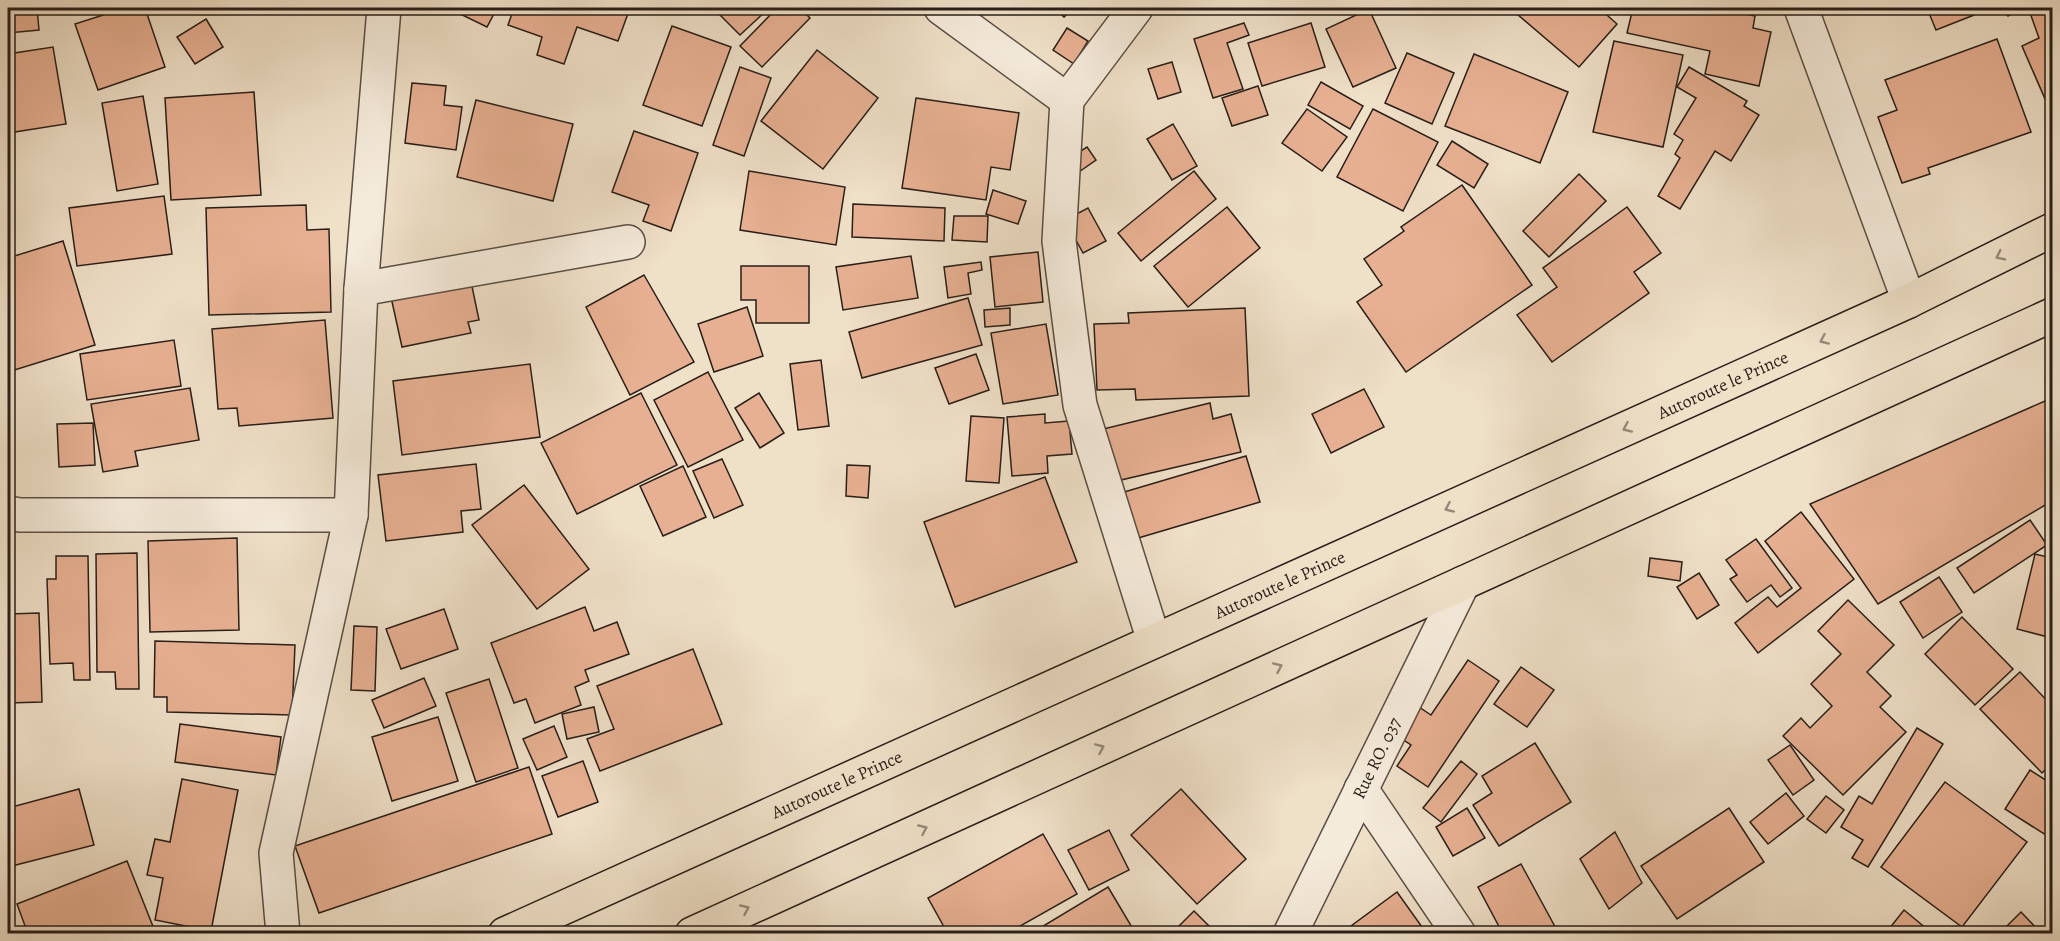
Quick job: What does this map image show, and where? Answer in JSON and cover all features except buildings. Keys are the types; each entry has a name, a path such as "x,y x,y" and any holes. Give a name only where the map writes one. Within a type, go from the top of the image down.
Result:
{"main road":[{"name":"Autoroute le Prince","path":"505,933 1909,302 2052,230"},
{"path":"692,933 2052,315"}],"street":[{"path":"283,933 276,853 351,515 361,289 384,8"},
{"path":"941,8 1067,100"},
{"path":"1136,8 1067,100 1059,241 1080,405 1154,641"},
{"path":"1801,8 1909,302"},
{"path":"361,289 628,242"},
{"path":"8,513 20,515 351,515"},
{"name":"Rue RO. 037","path":"1290,933 1463,583"},
{"path":"1361,789 1459,933"}]}
